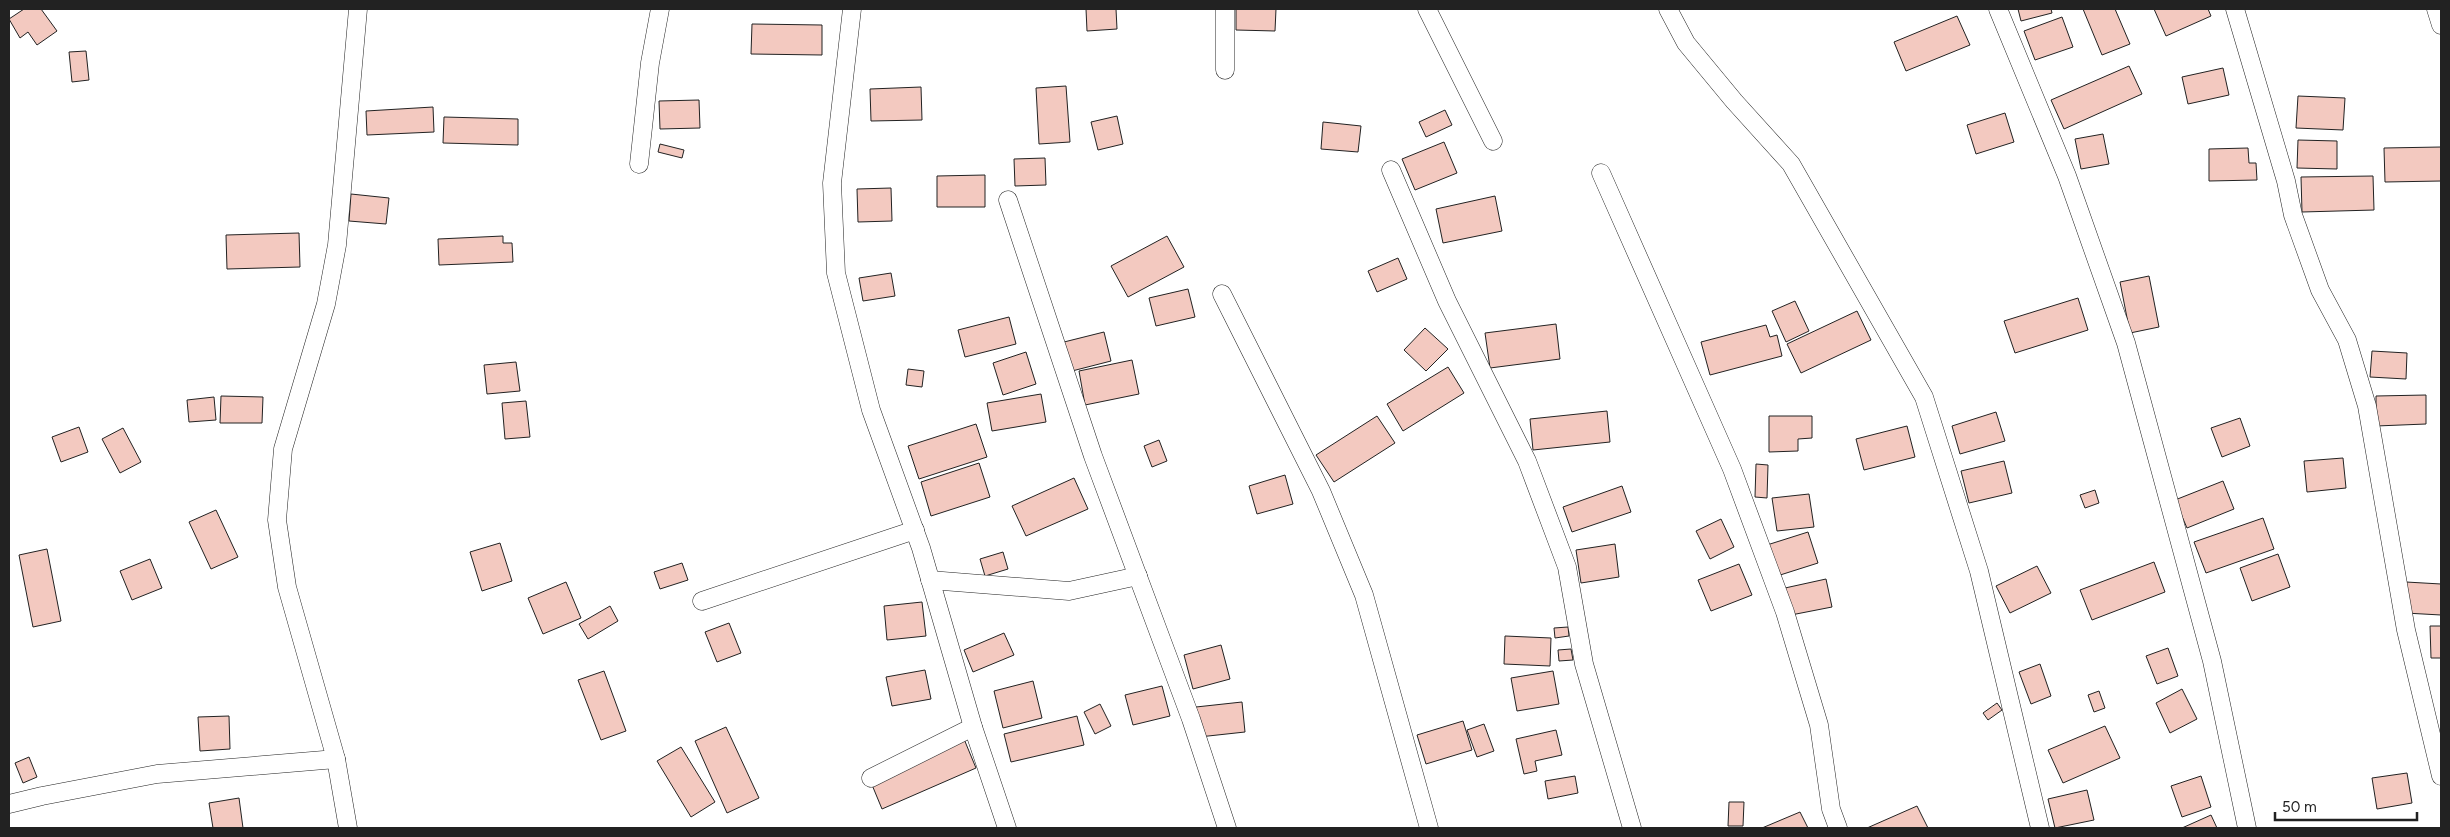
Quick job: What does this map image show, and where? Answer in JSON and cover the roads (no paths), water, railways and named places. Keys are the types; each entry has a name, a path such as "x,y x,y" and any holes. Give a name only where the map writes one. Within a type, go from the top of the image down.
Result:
{"street":[{"path":"348,828 336,759 287,587 277,520 283,449 326,304 337,245 358,9"},
{"path":"639,164 650,62 660,9"},
{"path":"852,9 832,183 836,273 872,410 915,530 973,728 1007,828"},
{"path":"1427,9 1493,141"},
{"path":"1668,9 1686,43 1734,101 1791,164 1924,397 1979,571 2040,828"},
{"path":"1998,9 2066,176 2126,343 2212,661 2247,828"},
{"path":"2235,9 2286,181 2293,215 2320,290 2347,340 2367,406 2406,630 2441,776"},
{"path":"2436,9 2441,25"},
{"path":"1225,70 1228,14"},
{"path":"1391,170 1447,301 1527,461 1563,558 1584,664 1632,828"},
{"path":"1601,173 1732,469 1782,603 1819,725 1831,809 1838,828"},
{"path":"1008,200 1092,456 1191,719 1227,828"},
{"path":"1222,294 1320,491 1364,595 1429,828"},
{"path":"702,602 915,530"},
{"path":"930,580 1070,591 1138,576"},
{"path":"871,778 973,728"},
{"path":"9,802 157,774 336,759"}]}
